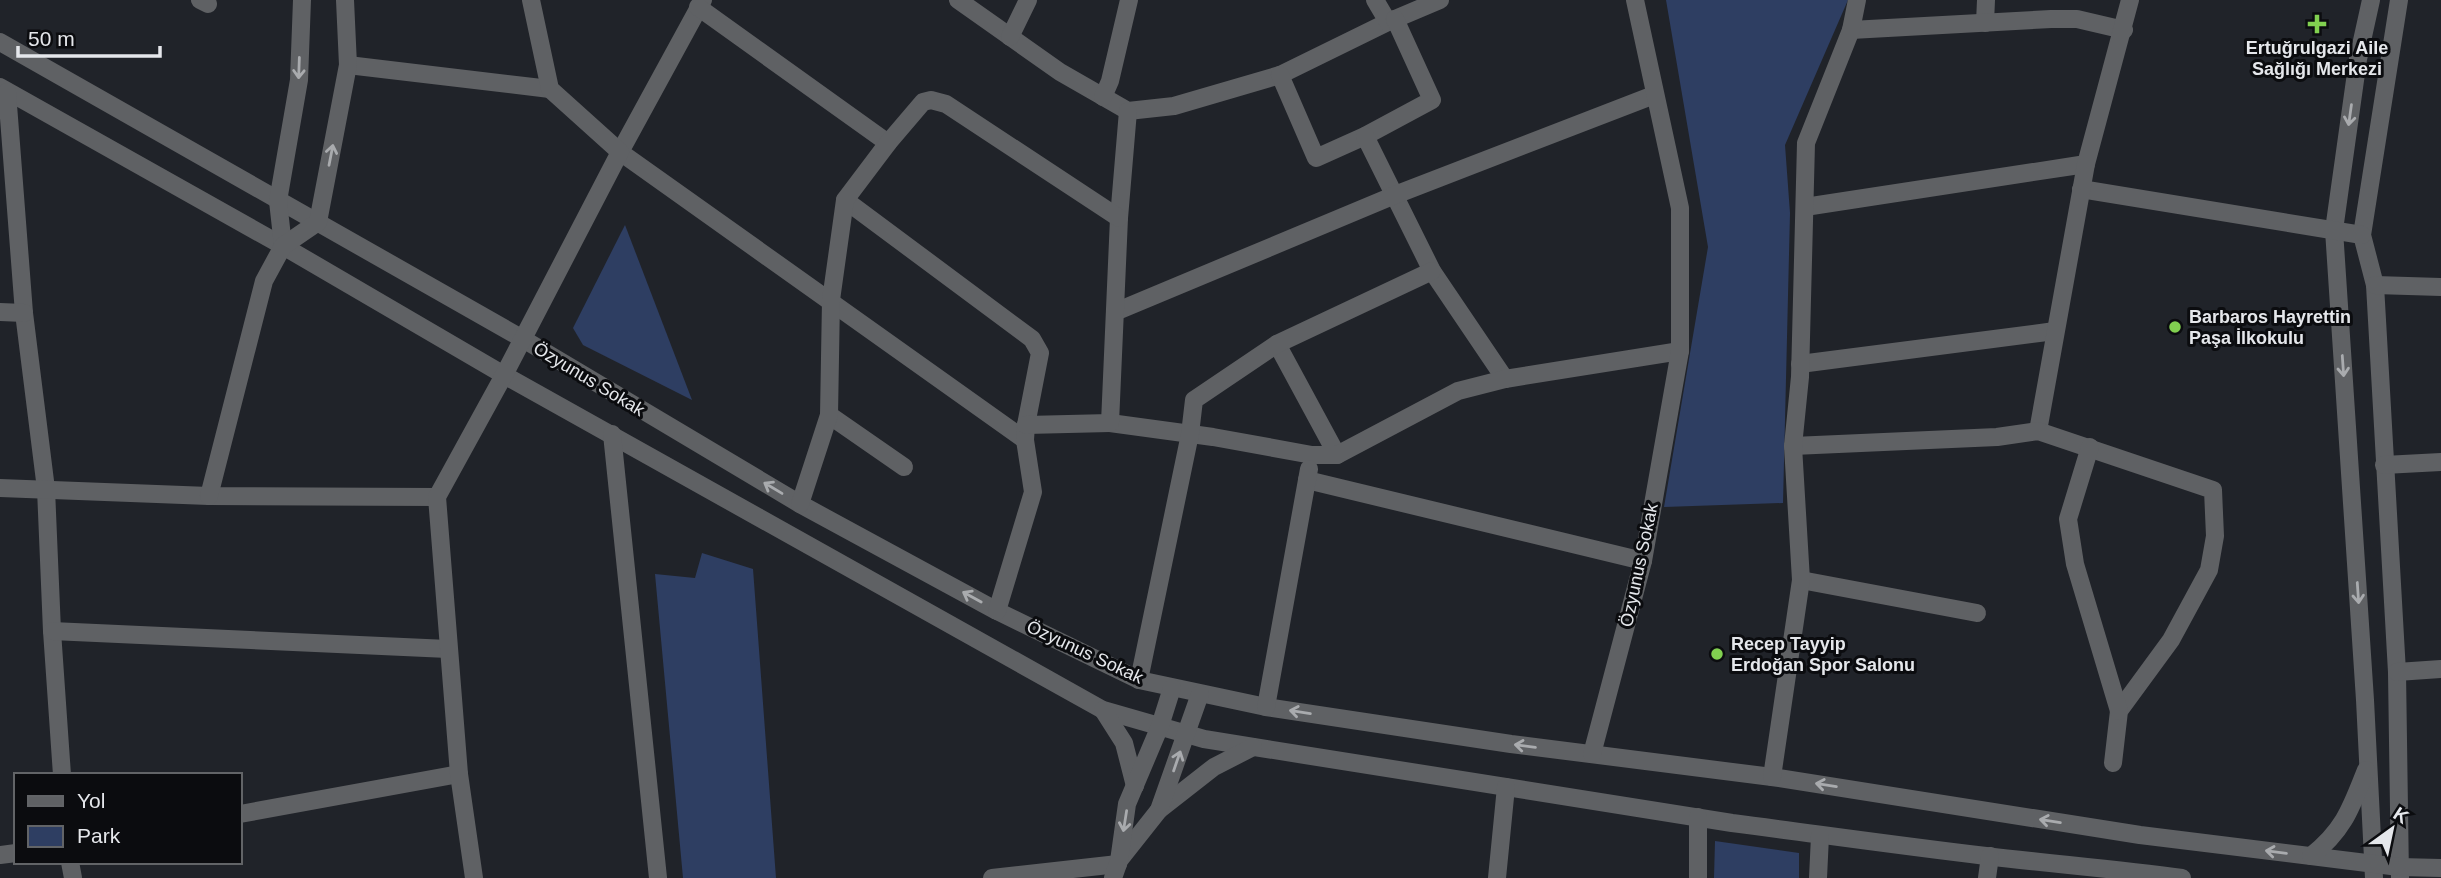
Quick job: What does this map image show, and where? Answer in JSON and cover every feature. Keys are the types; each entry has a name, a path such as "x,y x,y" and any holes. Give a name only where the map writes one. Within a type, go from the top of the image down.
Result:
{"street":[{"path":"283,246 278,201 299,80 302,0"},
{"path":"209,496 264,281 283,246 318,222 348,65 345,0"},
{"path":"531,0 551,89 620,152 1026,432 1110,423 1312,455 1337,455 1458,391 1505,379 1680,351"},
{"path":"958,0 1060,72 1128,111 1174,106 1280,75 1440,0"},
{"path":"1010,37 1028,0"},
{"path":"1103,97 1110,81 1129,0"},
{"path":"1280,75 1316,158 1432,100 1391,21 1375,0"},
{"name":"Özyunus Sokak","path":"0,42 523,339 800,504 997,611 1139,680 1266,707 1592,754 1643,561 1680,351 1680,208 1635,0"},
{"path":"1772,777 1801,580 1793,446 1800,377 1805,143 1851,30 1857,0"},
{"path":"1985,23 1986,0"},
{"path":"2038,430 2086,164 2130,0"},
{"path":"2371,0 2358,59 2334,230 2374,871"},
{"path":"2399,0 2362,235 2375,285 2397,672 2400,873"},
{"path":"474,878 459,774 437,497 701,4 888,143"},
{"path":"1851,30 2077,19 2123,30"},
{"path":"348,65 551,89"},
{"path":"3,90 283,246 504,375 1104,710 1204,739 1698,817 1820,836 2182,878"},
{"path":"3,90 24,313 46,489 62,773"},
{"path":"1115,312 1395,195 1654,95"},
{"path":"800,504 829,415 831,300 845,200 923,102 931,100 946,104 1119,218"},
{"path":"1110,423 1119,218 1128,111"},
{"path":"1365,135 1432,271 1505,379"},
{"path":"1805,208 2086,164"},
{"path":"2081,189 2362,235"},
{"path":"845,200 1032,339 1040,353 1026,432 1032,492 997,611"},
{"path":"1139,680 1190,434 1194,400 1278,344 1432,271"},
{"path":"2375,285 2441,287"},
{"path":"0,312 24,313"},
{"path":"1800,365 2055,331"},
{"path":"1278,344 1337,455"},
{"path":"829,415 904,467"},
{"path":"1793,446 1997,438 2038,430 2213,490 2215,537 2208,570 2171,640 2119,711"},
{"path":"612,435 658,878"},
{"path":"2090,447 2068,519 2075,564 2119,711 2113,763"},
{"path":"1266,707 1312,455"},
{"path":"2384,465 2441,462"},
{"path":"1307,480 1643,561"},
{"path":"0,488 209,496 437,497"},
{"path":"1801,580 1976,613"},
{"path":"52,631 448,649"},
{"path":"2397,672 2441,669"},
{"path":"1117,868 1128,804 1160,726 1172,688"},
{"path":"1159,810 1200,694"},
{"path":"1104,710 1124,743 1135,786"},
{"path":"992,878 1117,868 1159,810 1214,767 1253,747"},
{"path":"1592,754 1772,777 2140,835 2311,856 2374,871 2400,873 2441,868"},
{"path":"2311,856 2330,841 2347,817 2368,764"},
{"path":"242,814 459,774"},
{"path":"1497,878 1506,787"},
{"path":"1698,817 1698,878"},
{"path":"1818,878 1820,836"},
{"path":"1987,878 1990,856"}],"green space":[{"path":"1666,0 1848,0 1785,145 1790,213 1783,503 1664,507 1708,247"},
{"path":"625,225 692,400 583,345 573,328"},
{"path":"702,553 753,569 776,878 683,878 655,574 695,578"},
{"path":"1715,841 1799,853 1799,878 1714,878"}],"place":[{"name":"Ertuğrulgazi Aile Sağlığı Merkezi","path":"2317,24"},
{"name":"Barbaros Hayrettin Paşa İlkokulu","path":"2175,327"},
{"name":"Recep Tayyip Erdoğan Spor Salonu","path":"1717,654"}]}
